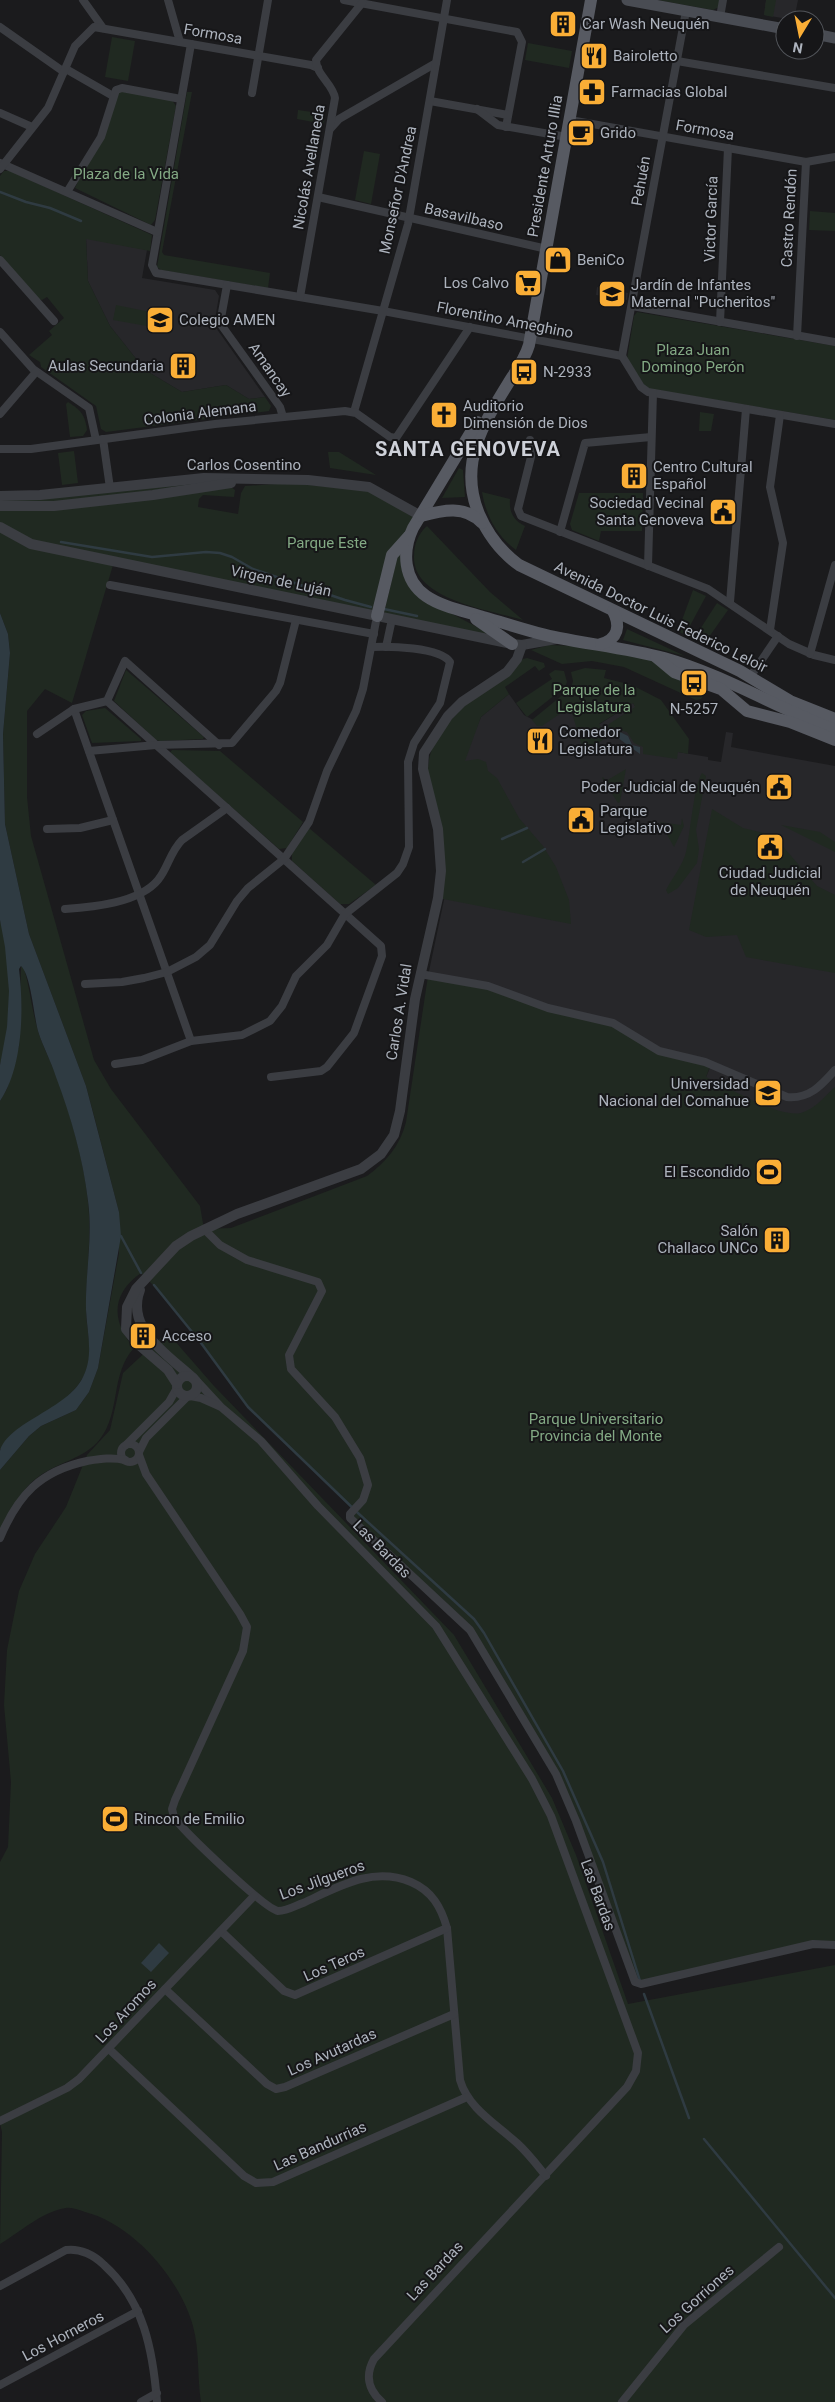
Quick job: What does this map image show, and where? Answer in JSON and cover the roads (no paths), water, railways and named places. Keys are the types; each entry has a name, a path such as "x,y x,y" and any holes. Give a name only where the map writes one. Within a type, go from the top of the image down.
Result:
{"main road":[{"name":"Presidente Arturo Illia","path":"486,527 478,510 472,487 470,470 473,452 481,428 523,360 531,338 591,0"},
{"path":"627,0 775,27"},
{"name":"Presidente Arturo Illia","path":"411,534 489,402 531,338"},
{"path":"421,516 442,511 462,511 474,516 486,527"},
{"name":"Avenida Doctor Luis Federico Leloir","path":"486,527 499,547 519,565 750,677 790,701 835,719"},
{"path":"377,616 392,555 411,534"},
{"name":"Avenida Doctor Luis Federico Leloir","path":"411,534 406,547 406,563 414,584 434,600 466,612 561,638 601,644 654,656 735,684 793,714 835,730"},
{"path":"601,644 611,640 616,634 618,621 613,611"},
{"path":"466,612 517,644"},
{"path":"654,656 674,672 721,689 747,711 790,722 835,740"}],"street":[{"path":"83,0 103,28"},
{"path":"168,0 180,42"},
{"path":"252,93 268,0"},
{"path":"344,0 512,30 520,35 521,45 506,127"},
{"name":"Monseñor D'Andrea","path":"354,412 409,218 447,0"},
{"path":"720,17 724,0"},
{"path":"318,68 317,57 362,3"},
{"name":"Pehuén","path":"622,356 686,11"},
{"path":"0,27 65,70 113,96"},
{"path":"103,28 92,28 80,39 50,104 1,166 67,192 157,232 191,44"},
{"name":"Formosa","path":"103,28 311,65 318,68"},
{"path":"677,60 835,88"},
{"path":"329,130 339,119 436,63"},
{"name":"Nicolás Avellaneda","path":"300,297 334,95 318,68"},
{"path":"67,192 101,137 116,90 121,88 181,99"},
{"path":"430,101 508,115"},
{"path":"477,109 494,123 506,127 567,137"},
{"path":"0,113 32,128"},
{"name":"Formosa","path":"570,120 806,162 835,157"},
{"name":"Victor García","path":"720,322 728,148"},
{"name":"Castro Rendón","path":"798,336 806,162"},
{"name":"Basavilbaso","path":"318,197 546,249"},
{"name":"Florentino Ameghino","path":"157,232 153,270 158,273 383,311 622,356"},
{"path":"0,260 54,321"},
{"name":"Amancay","path":"227,285 221,324 280,408 284,417"},
{"path":"632,306 835,342"},
{"path":"354,412 396,438 470,327"},
{"path":"0,332 36,372 89,408 99,440 110,488"},
{"path":"622,356 643,389 652,393 835,424"},
{"path":"0,414 36,372"},
{"path":"648,566 652,393"},
{"path":"730,602 746,409"},
{"name":"Colonia Alemana","path":"0,449 26,450 284,417 344,411 354,412"},
{"path":"770,630 783,543 770,487 780,415"},
{"path":"560,532 585,443 651,437"},
{"path":"530,440 531,457 518,513 524,518 708,589 778,636 810,654 835,660"},
{"name":"Carlos Cosentino","path":"0,496 34,496 204,478 326,481 369,487 421,516"},
{"path":"0,506 58,506 265,480"},
{"name":"Virgen de Luján","path":"0,527 31,544 517,644 561,638"},
{"path":"810,654 835,565"},
{"path":"110,585 374,634"},
{"path":"85,984 122,982 167,972 188,962 210,946 237,901 248,888 284,859 309,822 327,771 356,711 372,647 377,616"},
{"path":"386,647 392,619"},
{"path":"89,750 156,745 219,745 236,740 276,691 283,676 296,620"},
{"path":"750,677 778,636"},
{"name":"Carlos A. Vidal","path":"177,1386 168,1370 135,1342 126,1329 125,1318 128,1302 136,1289 180,1244 204,1229 237,1214 357,1170 369,1164 384,1151 394,1135 398,1121 420,974 438,893 441,866 438,829 423,769 424,753 432,738 451,712 506,672 519,656 517,644"},
{"path":"115,1064 142,1060 191,1041 242,1035 270,1021 282,1006 296,976 327,945 345,914 390,880 407,855 409,847 408,762 414,743 440,703 450,666 448,658 442,655 414,648 372,647"},
{"path":"107,701 125,662 219,745"},
{"path":"37,734 74,709 107,701"},
{"path":"107,701 381,946 383,952 349,1042 321,1071 271,1077"},
{"path":"74,709 191,1041"},
{"path":"65,909 94,907 140,894 158,880 176,846 227,808"},
{"path":"47,828 80,828 114,820"},
{"path":"420,974 488,986 548,1008 605,1020 619,1026 660,1051 711,1064 774,1093 793,1097 814,1091 835,1070"},
{"path":"204,1229 220,1244 247,1260 318,1282 322,1291 289,1356 291,1369 335,1417 360,1458 368,1485 358,1508 350,1514 353,1522 470,1630 556,1774 576,1821 635,1982 641,1984 813,1944 835,1945"},
{"path":"97,1459 134,1461 146,1438 188,1396 197,1390 194,1379 154,1341 140,1324 136,1302 146,1278"},
{"path":"127,1460 122,1454 124,1447 169,1402 184,1377 194,1379"},
{"name":"Las Bardas","path":"194,1379 221,1407 260,1441 318,1506 436,1626 532,1779 559,1833 638,2052 636,2071 627,2087 374,2359 369,2372 370,2385 382,2402"},
{"name":"Las Bardas","path":"177,1386 180,1394 201,1398 221,1407"},
{"path":"0,1538 18,1503 41,1478 69,1466 97,1459 124,1447 134,1445 139,1453"},
{"name":"Los Jilgueros","path":"139,1453 146,1474 247,1627 243,1651 172,1809 176,1820 254,1896 268,1907 284,1910 358,1879 388,1876 408,1881 427,1892 440,1909 447,1928 460,2080 467,2097 522,2148 546,2176"},
{"name":"Los Jilgueros","path":"127,1460 146,1474"},
{"name":"Los Aromos","path":"0,2121 74,2084 254,1896"},
{"name":"Los Teros","path":"221,1931 284,1991 295,1995 447,1928"},
{"name":"Los Avutardas","path":"165,1989 267,2084 276,2089 285,2087 454,2014"},
{"name":"Las Bandurrias","path":"109,2048 244,2176 256,2183 273,2182 467,2097"},
{"name":"Los Gorriones","path":"622,2402 684,2326 779,2247"},
{"path":"0,2286 61,2252 77,2249 91,2255 106,2266 120,2283 138,2311 153,2358 157,2402"},
{"name":"Los Horneros","path":"0,2385 138,2311"},
{"path":"141,2402 156,2393"}],"waterway":[{"path":"0,192 26,202 50,208 81,221"},
{"path":"61,542 152,557 206,552 220,553 232,557 253,569 371,607"},
{"path":"384,609 417,616"},
{"path":"502,839 527,828"},
{"path":"523,862 545,849"},
{"path":"121,1236 141,1273"},
{"path":"154,1285 201,1343 248,1407 359,1514 474,1619 484,1633 563,1771 603,1862 640,1981"},
{"path":"644,1994 689,2118"},
{"path":"704,2139 835,2298"}],"place":[{"name":"Car Wash Neuquén","path":"563,24"},
{"name":"Bairoletto","path":"594,56"},
{"name":"Farmacias Global","path":"592,92"},
{"name":"Grido","path":"581,133"},
{"name":"BeniCo","path":"558,260"},
{"name":"Los Calvo","path":"528,283"},
{"name":"Jardín de Infantes Maternal \"Pucheritos\"","path":"612,294"},
{"name":"Colegio AMEN","path":"160,320"},
{"name":"Aulas Secundaria","path":"183,366"},
{"name":"N-2933","path":"524,372"},
{"name":"Auditorio Dimensión de Dios","path":"444,415"},
{"name":"Centro Cultural Español","path":"634,476"},
{"name":"Sociedad Vecinal Santa Genoveva","path":"723,512"},
{"name":"N-5257","path":"694,683"},
{"name":"Comedor Legislatura","path":"540,741"},
{"name":"Poder Judicial de Neuquén","path":"779,787"},
{"name":"Parque Legislativo","path":"581,820"},
{"name":"Ciudad Judicial de Neuquén","path":"770,847"},
{"name":"Universidad Nacional del Comahue","path":"768,1093"},
{"name":"El Escondido","path":"769,1172"},
{"name":"Salón Challaco UNCo","path":"777,1240"},
{"name":"Acceso","path":"143,1336"},
{"name":"Rincon de Emilio","path":"115,1819"}],"district":[{"name":"SANTA GENOVEVA","path":"468,449"}],"park label":[{"name":"Plaza de la Vida","path":"126,174"},
{"name":"Plaza Juan Domingo Perón","path":"693,358"},
{"name":"Parque Este","path":"327,543"},
{"name":"Parque de la Legislatura","path":"594,698"},
{"name":"Parque Universitario Provincia del Monte","path":"596,1428"}]}
